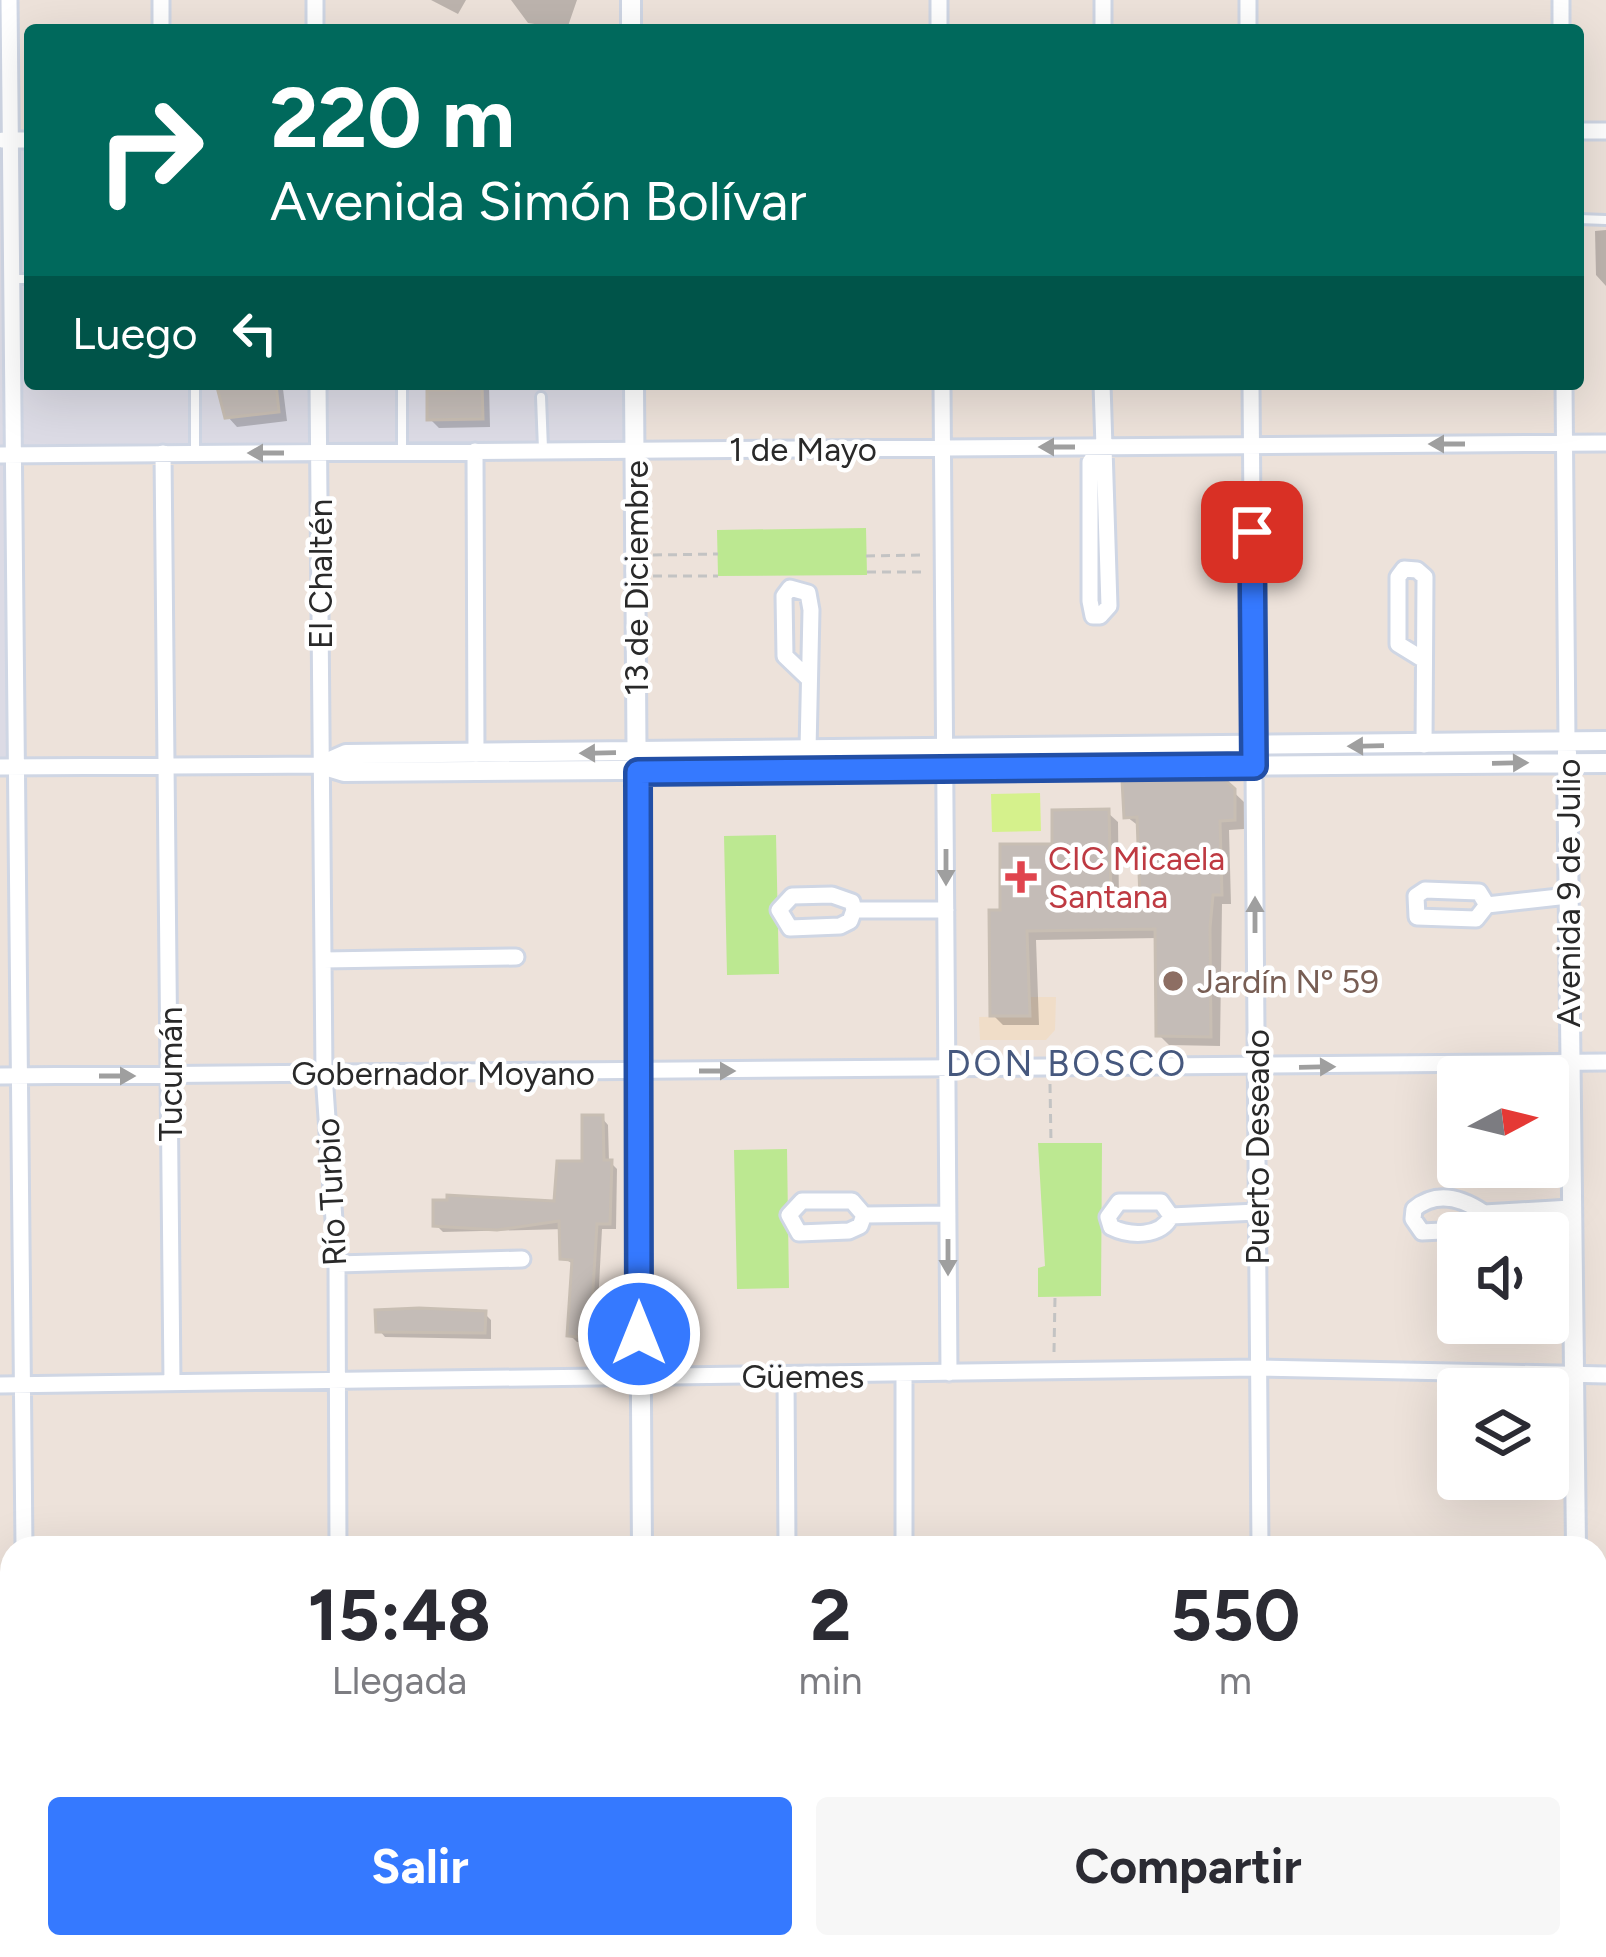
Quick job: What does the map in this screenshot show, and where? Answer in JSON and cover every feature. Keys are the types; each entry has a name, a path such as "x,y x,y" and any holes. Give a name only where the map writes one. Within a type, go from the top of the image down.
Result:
{"street":[{"path":"9,0 5,140 11,279 6,455 8,767 18,1076 24,1536"},
{"name":"El Chaltén","path":"318,390 321,765"},
{"name":"13 de Diciembre","path":"634,390 642,1536"},
{"path":"942,390 949,1373"},
{"path":"1101,446 1090,462 1093,616 1100,616 1109,606 1108,462 1101,446 1102,390"},
{"name":"Puerto Deseado","path":"1251,390 1261,1536"},
{"path":"1564,390 1567,741"},
{"name":"1 de Mayo","path":"6,455 1606,443"},
{"path":"475,451 476,754"},
{"name":"Tucumán","path":"163,453 172,1383"},
{"path":"1424,660 1398,644 1398,577 1404,569 1417,570 1424,577 1424,660 1424,745"},
{"path":"808,678 785,656 784,596 790,588 808,593 808,678 808,750"},
{"name":"Avenida 9 de Julio","path":"1567,741 1569,1056"},
{"path":"1254,756 1424,745 1606,741"},
{"path":"321,765 346,754 638,762 808,750 945,759"},
{"path":"8,767 321,765 344,772 638,762 1254,756 1606,763"},
{"name":"Río Turbio","path":"321,765 324,1074 337,1264 338,1536"},
{"path":"1487,905 1568,896"},
{"path":"854,910 946,910"},
{"path":"323,960 516,958"},
{"name":"Avenida 9 de Julio","path":"1569,1062 1576,1536"},
{"name":"Gobernador Moyano","path":"1569,1062 1606,1062"},
{"name":"Gobernador Moyano","path":"0,1076 1437,1065"},
{"path":"1501,1212 1570,1208"},
{"path":"1171,1216 1257,1212"},
{"path":"864,1215 948,1214"},
{"path":"337,1264 522,1259"},
{"name":"Güemes","path":"0,1385 1258,1368 1606,1375"},
{"path":"786,1376 787,1536"},
{"path":"904,1376 904,1536"}],"lane":[{"path":"11,279 24,279"},
{"path":"195,390 195,454"},
{"path":"402,390 402,452"},
{"path":"542,397 543,451"}],"path":[{"path":"636,555 718,554"},
{"path":"866,556 943,563"},
{"path":"867,572 943,563"},
{"path":"636,576 718,576"},
{"path":"1049,1069 1051,1142"},
{"path":"1054,1371 1055,1297"}],"shaded area":[{"path":"0,0 9,0 10,140 24,140 24,390 634,390 635,450 13,455 16,767 0,767"},
{"path":"1029,997 1056,997 1055,1030 1046,1040 980,1040 979,1017 1030,1016"}],"green space":[{"path":"866,528 867,575 718,576 717,530"},
{"path":"1040,793 1041,831 992,832 991,794"},
{"path":"776,835 779,974 727,975 724,836"},
{"path":"1038,1143 1102,1143 1101,1296 1038,1297 1038,1268 1045,1266"},
{"path":"787,1149 789,1288 737,1289 734,1150"}],"building":[{"path":"218,390 277,390 279,412 225,418"},
{"path":"427,390 482,390 483,419 427,420"},
{"path":"1224,779 1235,789 1235,820 1220,821 1222,895 1213,895 1210,928 1211,1037 1156,1036 1155,929 1027,931 1030,1016 990,1016 989,910 1000,910 1000,844 1052,844 1052,810 1109,809 1111,900 1140,899 1137,817 1124,818 1122,780"},
{"path":"582,1115 603,1115 604,1160 612,1160 610,1224 597,1224 590,1338 567,1336 572,1260 560,1259 559,1221 497,1230 433,1226 433,1200 447,1200 447,1195 554,1201 557,1161 582,1161"},
{"path":"375,1310 486,1311 485,1333 376,1332"}],"place":[{"name":"CIC Micaela Santana","path":"1021,877"},
{"name":"Jardín Nº 59","path":"1173,981"}],"district":[{"name":"DON BOSCO","path":"1067,1063"}],"route":[{"path":"639,1334 638,772 1254,766 1252,532"}]}
